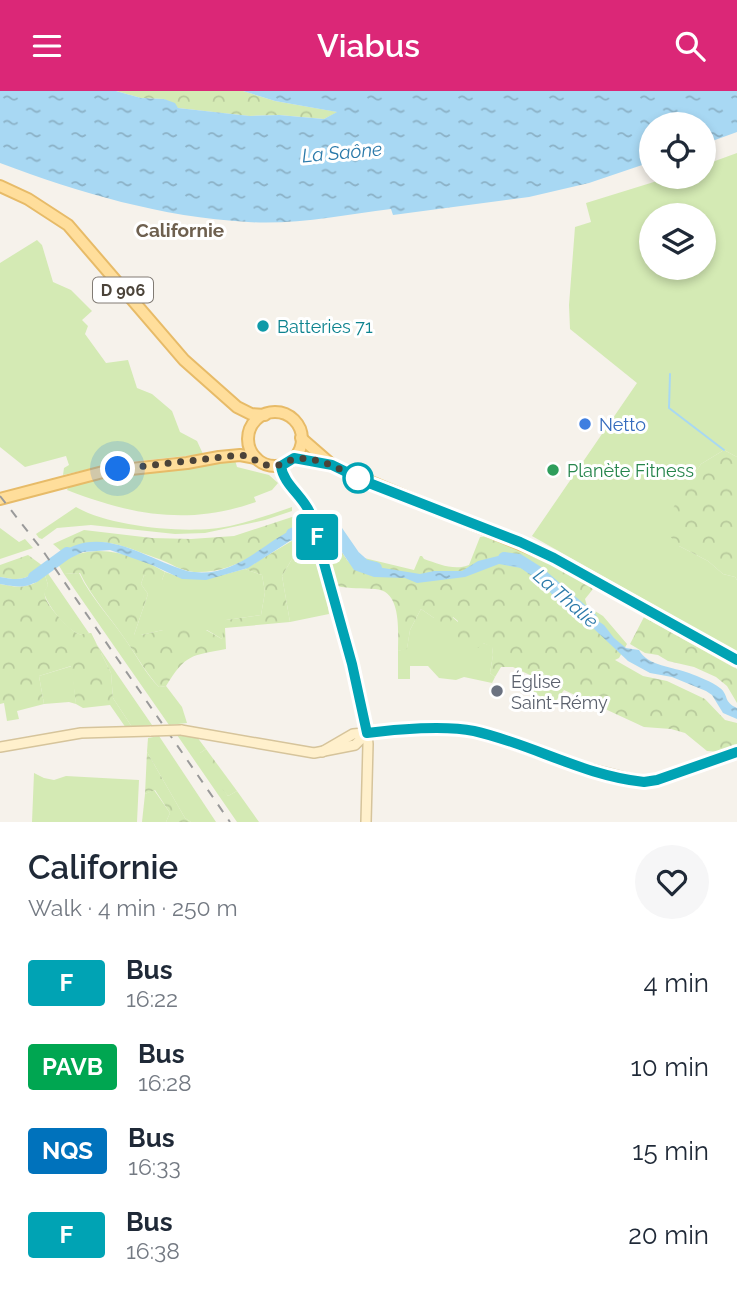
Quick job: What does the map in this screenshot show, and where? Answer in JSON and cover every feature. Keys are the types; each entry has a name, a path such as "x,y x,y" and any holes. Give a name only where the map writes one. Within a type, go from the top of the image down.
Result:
{"main road":[{"name":"D 906","path":"0,186 29,199 68,225 184,360 237,407 251,414 265,415"},
{"name":"D 906","path":"237,407 249,433"},
{"path":"219,457 238,447 256,421 274,413 290,418 302,438 332,465"},
{"path":"249,433 248,444 256,458 263,463 281,466 294,458 302,438"},
{"path":"0,499 93,474 219,457 240,455 256,458"},
{"path":"294,458 332,465 369,483 520,542 554,558 737,660"},
{"path":"281,466 283,476 310,513 363,707 367,733 366,822"},
{"path":"0,747 81,733 181,730 298,752 322,752 355,745 367,733 396,730 471,730 563,762 644,782 737,752"}],"green space":[{"path":"116,91 243,91 275,101 338,112 324,119 279,115 249,116 178,108 164,99 141,98"},
{"path":"737,153 737,457 724,450 701,464 687,487 679,546 737,580 737,652 532,536 637,383 570,329 569,305 575,227 591,222 586,203 639,187 639,189 716,189 716,161"},
{"path":"37,240 42,245 53,282 71,290 92,311 82,320 88,326 85,334 106,363 128,360 137,388 152,394 172,411 180,432 197,441 203,454 112,464 63,475 64,468 69,465 66,456 25,467 0,447 0,263"},
{"path":"724,450 737,457 737,580 679,546 668,534 671,511 701,464"},
{"path":"235,460 237,467 269,475 278,483 272,490 254,497 256,502 207,514 183,515 137,511 67,490 69,486 110,477"},
{"path":"76,507 109,520 129,524 194,530 230,526 292,507 292,511 265,520 205,533 175,534 91,525 57,528 42,539 39,538 36,534"},
{"path":"295,516 300,525 263,550 237,564 209,571 185,570 111,543 89,543 61,551 53,544 84,530 152,538 234,536"},
{"path":"0,528 19,542 25,539 33,548 0,559"},
{"path":"325,531 358,571 360,557 414,570 420,556 447,566 463,567 469,565 480,537 493,535 583,578 593,589 585,599 587,606 603,616 627,644 615,660 643,676 667,681 705,699 725,720 737,723 737,745 719,752 707,751 685,733 644,727 564,690 538,669 532,676 513,667 501,667 495,677 490,673 492,647 483,643 478,648 460,641 456,633 458,621 453,617 447,629 438,630 434,618 421,609 410,630 407,649 398,651 397,613 390,596 375,589 337,586 318,533"},
{"path":"310,535 312,543 299,547 282,576 290,622 225,628 226,649 190,658 166,686 159,687 80,573 64,574 58,564 84,552 98,551 126,555 153,565 165,572 162,580 153,583 144,575 141,584 148,594 134,635 163,630 206,630 222,639 223,631 219,625 226,620 261,615 265,592 262,575 245,569 295,539"},
{"path":"312,543 325,588 329,614 290,622 282,576 299,547"},
{"path":"28,555 43,566 23,578 0,577 0,565"},
{"path":"245,569 262,575 265,592 261,615 226,620 222,639 207,630 163,630 134,635 148,594 141,584 144,575 162,580 165,572 187,578 205,578"},
{"path":"47,572 89,633 74,632 53,610 44,592 48,585 45,575"},
{"path":"79,573 150,676 159,687 166,686 182,707 187,723 169,725 64,574"},
{"path":"45,575 48,585 46,600 59,618 75,632 91,633 111,673 113,698 132,727 126,728 110,705 83,708 76,704 71,666 39,676 44,704 17,711 19,719 7,721 4,703 0,704 0,584 24,586 35,583"},
{"path":"421,609 434,618 452,617 483,643 492,646 490,673 495,677 492,683 464,677 456,680 439,678 428,666 410,666 410,679 398,679 398,651 407,648 410,630"},
{"path":"644,617 737,669 737,703 727,686 716,677 694,667 645,653 630,644"},
{"path":"97,644 152,725 132,727 113,698 111,673"},
{"path":"72,666 76,704 44,704 39,676"},
{"path":"538,669 564,690 552,706 525,685"},
{"path":"177,735 197,737 206,749 200,753 228,796 237,791 259,822 237,822"},
{"path":"159,736 216,822 191,822 185,818 147,752 148,738"},
{"path":"206,749 237,791 228,796 200,761 200,753"},
{"path":"147,752 185,818 191,822 166,822 170,813 155,790 145,794"},
{"path":"34,773 54,780 66,776 139,780 137,822 32,822"},
{"path":"154,790 170,813 166,822 142,822 145,794"}],"water":[{"name":"La Saône","path":"0,91 116,91 141,98 164,99 175,103 178,108 250,116 279,115 324,119 337,112 275,101 243,91 737,91 737,132 716,140 716,112 639,112 639,166 589,183 529,197 393,215 391,209 266,223 184,215 91,194 0,163"},
{"path":"325,521 357,560 371,566 420,574 462,571 478,561 498,556 514,558 547,578 569,601 604,625 626,648 639,650 654,663 689,673 720,688 728,701 737,708 737,719 723,713 712,695 706,691 672,677 650,673 628,661 593,628 561,605 544,585 521,568 499,564 465,577 417,583 405,578 374,577 354,570 329,533 318,533 316,523"},
{"path":"307,523 310,535 290,541 248,568 206,580 182,579 110,550 83,552 58,564 53,558 70,547 87,542 103,542 120,545 187,571 221,570"},
{"path":"43,566 47,572 36,582 21,586 0,584 0,577 23,578"}],"waterway":[{"path":"670,374 669,408 724,450"},
{"name":"La Thalie","path":"292,534 323,524 334,527 354,556 364,565 376,568"},
{"name":"La Thalie","path":"34,577 67,553"},
{"name":"La Thalie","path":"504,558 519,560 538,572 591,618"}],"railway":[{"path":"0,496 43,551 230,822"}],"bus line":[{"name":"F","path":"737,660 554,558 520,542 369,483 332,465 294,458 281,466 283,476 310,513 352,664 367,733 396,730 471,730 563,762 644,782 737,752"}],"place":[{"name":"Batteries 71","path":"263,326"},
{"name":"Netto","path":"585,424"},
{"name":"Planète Fitness","path":"553,470"},
{"name":"Église Saint-Rémy","path":"497,691"}],"district":[{"name":"Californie","path":"180,230"}],"route":[{"path":"118,469 240,455 256,458 272,466 281,466 294,458 311,460 332,465 362,480 358,478"}]}
